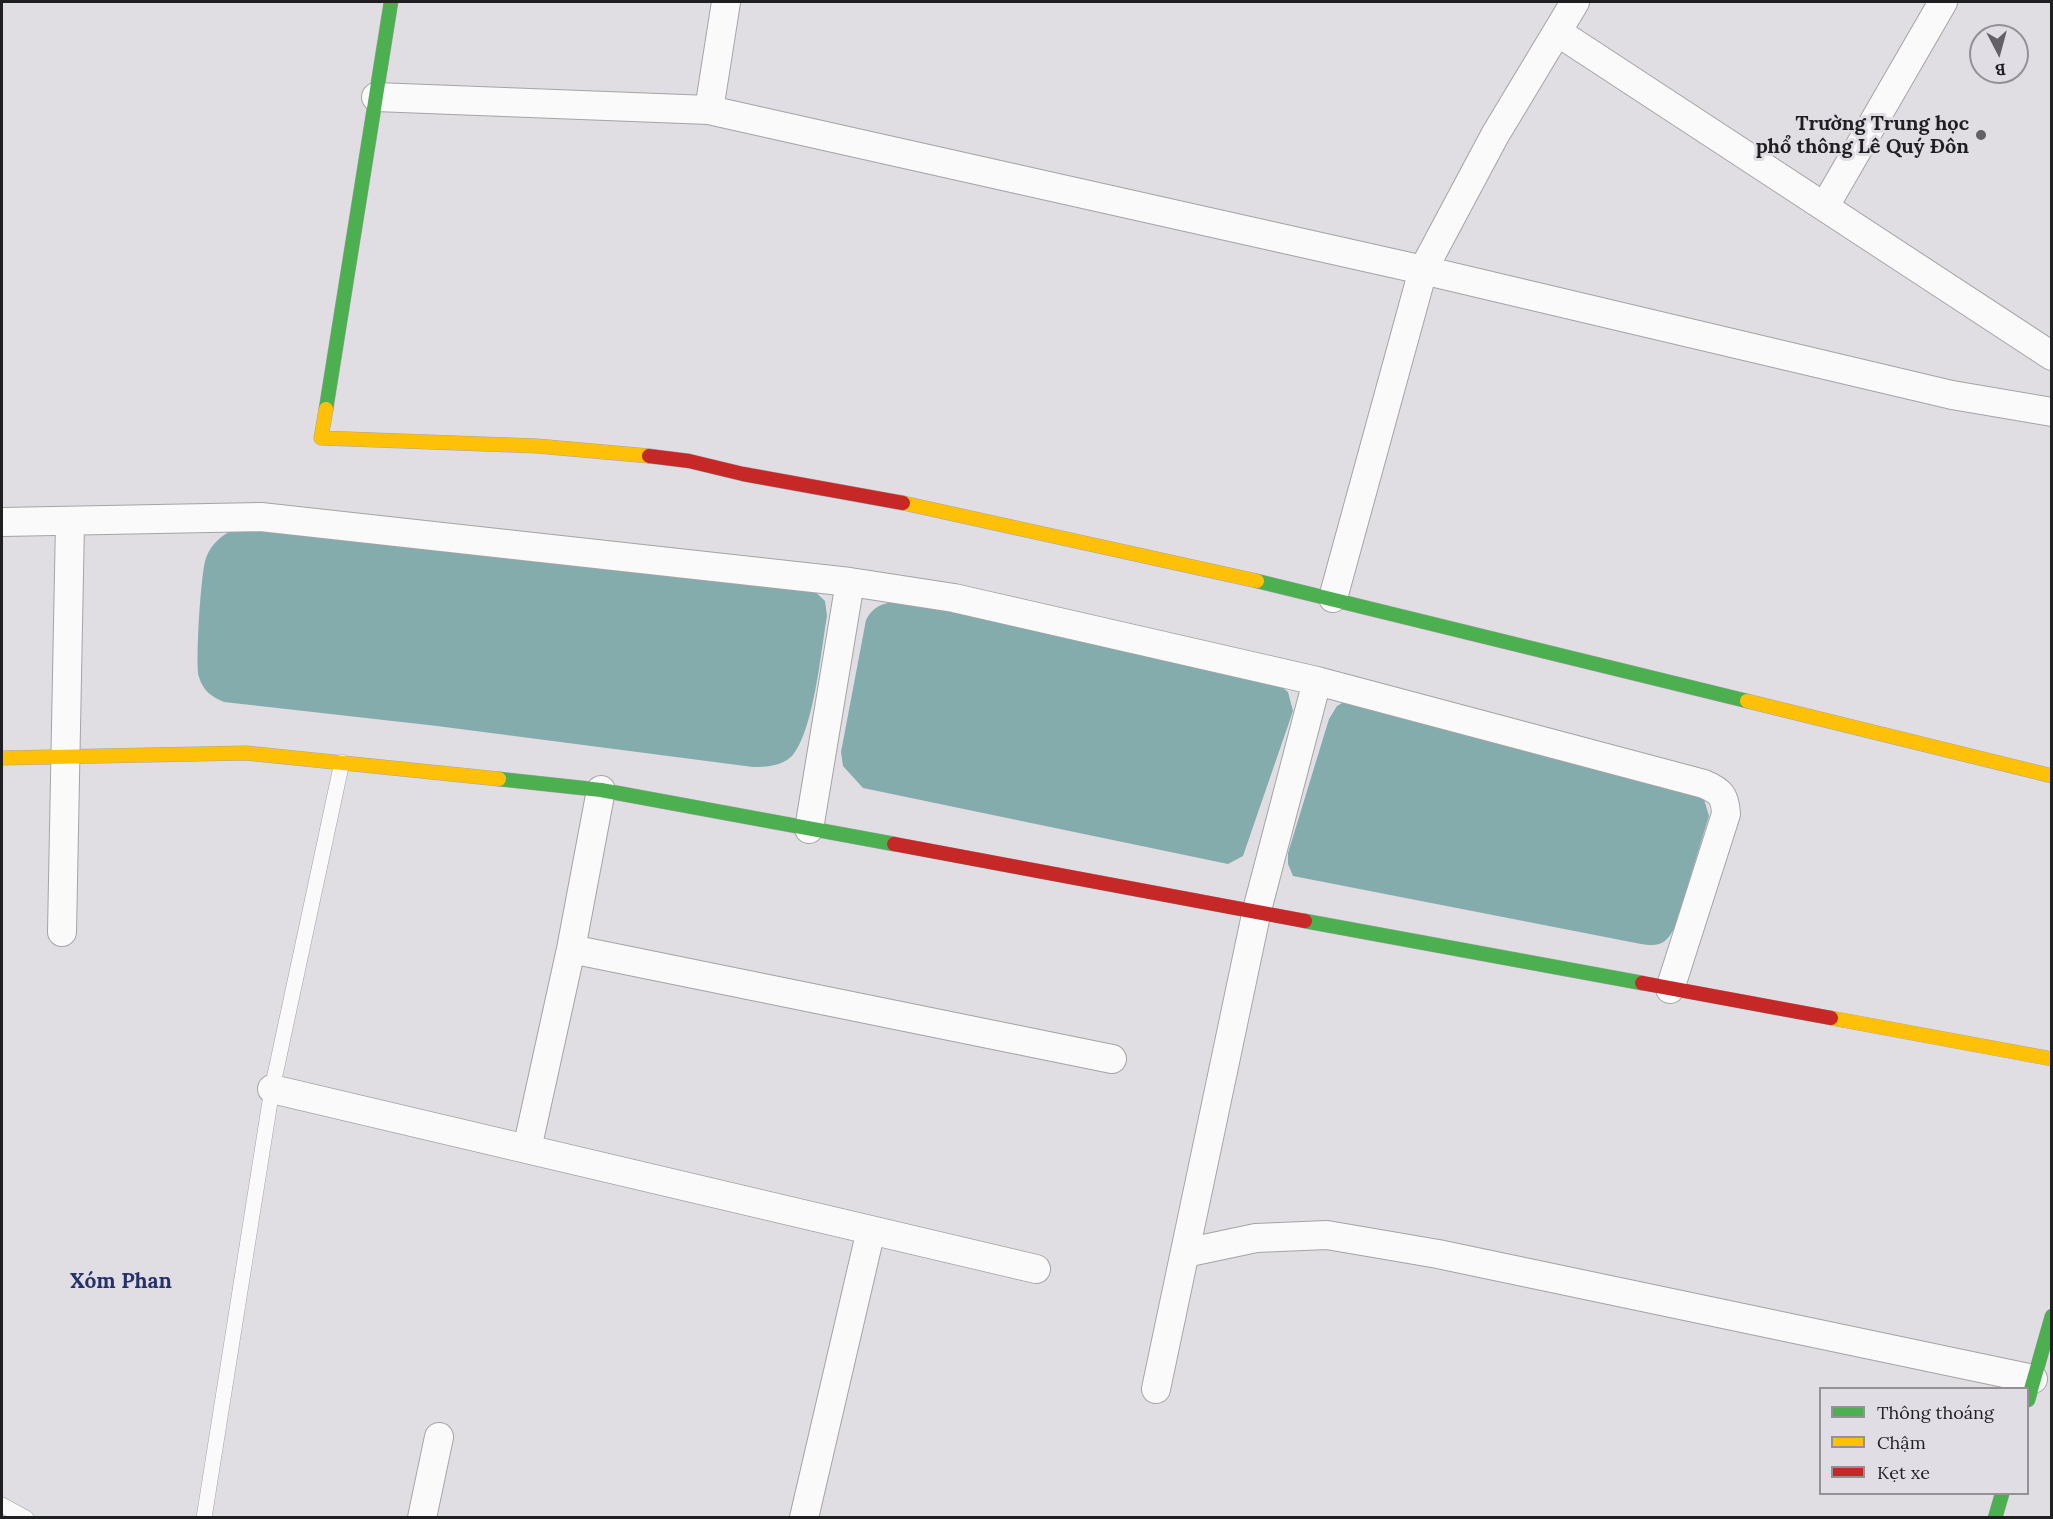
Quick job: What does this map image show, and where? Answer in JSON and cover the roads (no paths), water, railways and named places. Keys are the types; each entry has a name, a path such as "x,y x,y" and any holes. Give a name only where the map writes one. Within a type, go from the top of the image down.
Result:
{"street":[{"path":"391,2 321,438 547,447 689,460 743,474 917,506 1333,598 2052,776"},
{"path":"709,110 726,2"},
{"path":"1333,598 1423,270 1496,135 1559,33 1575,2"},
{"path":"1825,206 1943,2"},
{"path":"1559,33 2052,356"},
{"path":"376,97 709,110 1423,270 1952,394 2052,412"},
{"path":"2,522 261,518 850,582 954,598 1317,681 1719,790 1725,799 1724,821 1670,989"},
{"path":"62,932 70,522"},
{"path":"808,829 850,582"},
{"path":"1156,1389 1257,910 1317,681"},
{"path":"2,758 246,753 601,790 2052,1059"},
{"path":"527,1149 571,949 601,790"},
{"path":"571,949 1112,1059"},
{"path":"272,1089 1036,1269"},
{"path":"804,1518 871,1230"},
{"path":"1185,1253 1256,1238 1327,1235 1438,1254 2017,1387"},
{"path":"2030,1390 2052,1316"},
{"path":"422,1518 439,1437"},
{"path":"1995,1518 2002,1495"}],"lane":[{"path":"204,1518 272,1089 342,762"},
{"path":"2,1505 26,1518"}],"water":[{"path":"234,529 809,586 825,601 827,616 816,689 806,728 800,744 792,756 784,762 753,767 437,726 224,702 208,693 199,677 199,618 206,558 217,541"},
{"path":"906,601 1278,684 1288,692 1293,711 1243,856 1228,864 863,788 843,766 841,752 866,620 883,604"},
{"path":"1344,702 1703,796 1709,816 1675,927 1669,937 1658,944 1641,944 1293,876 1288,864 1288,853 1329,719 1337,706"}],"place":[{"name":"Trường Trung học phổ thông Lê Quý Đôn","path":"1981,135"}],"district":[{"name":"Xóm Phan","path":"121,1282"}]}
